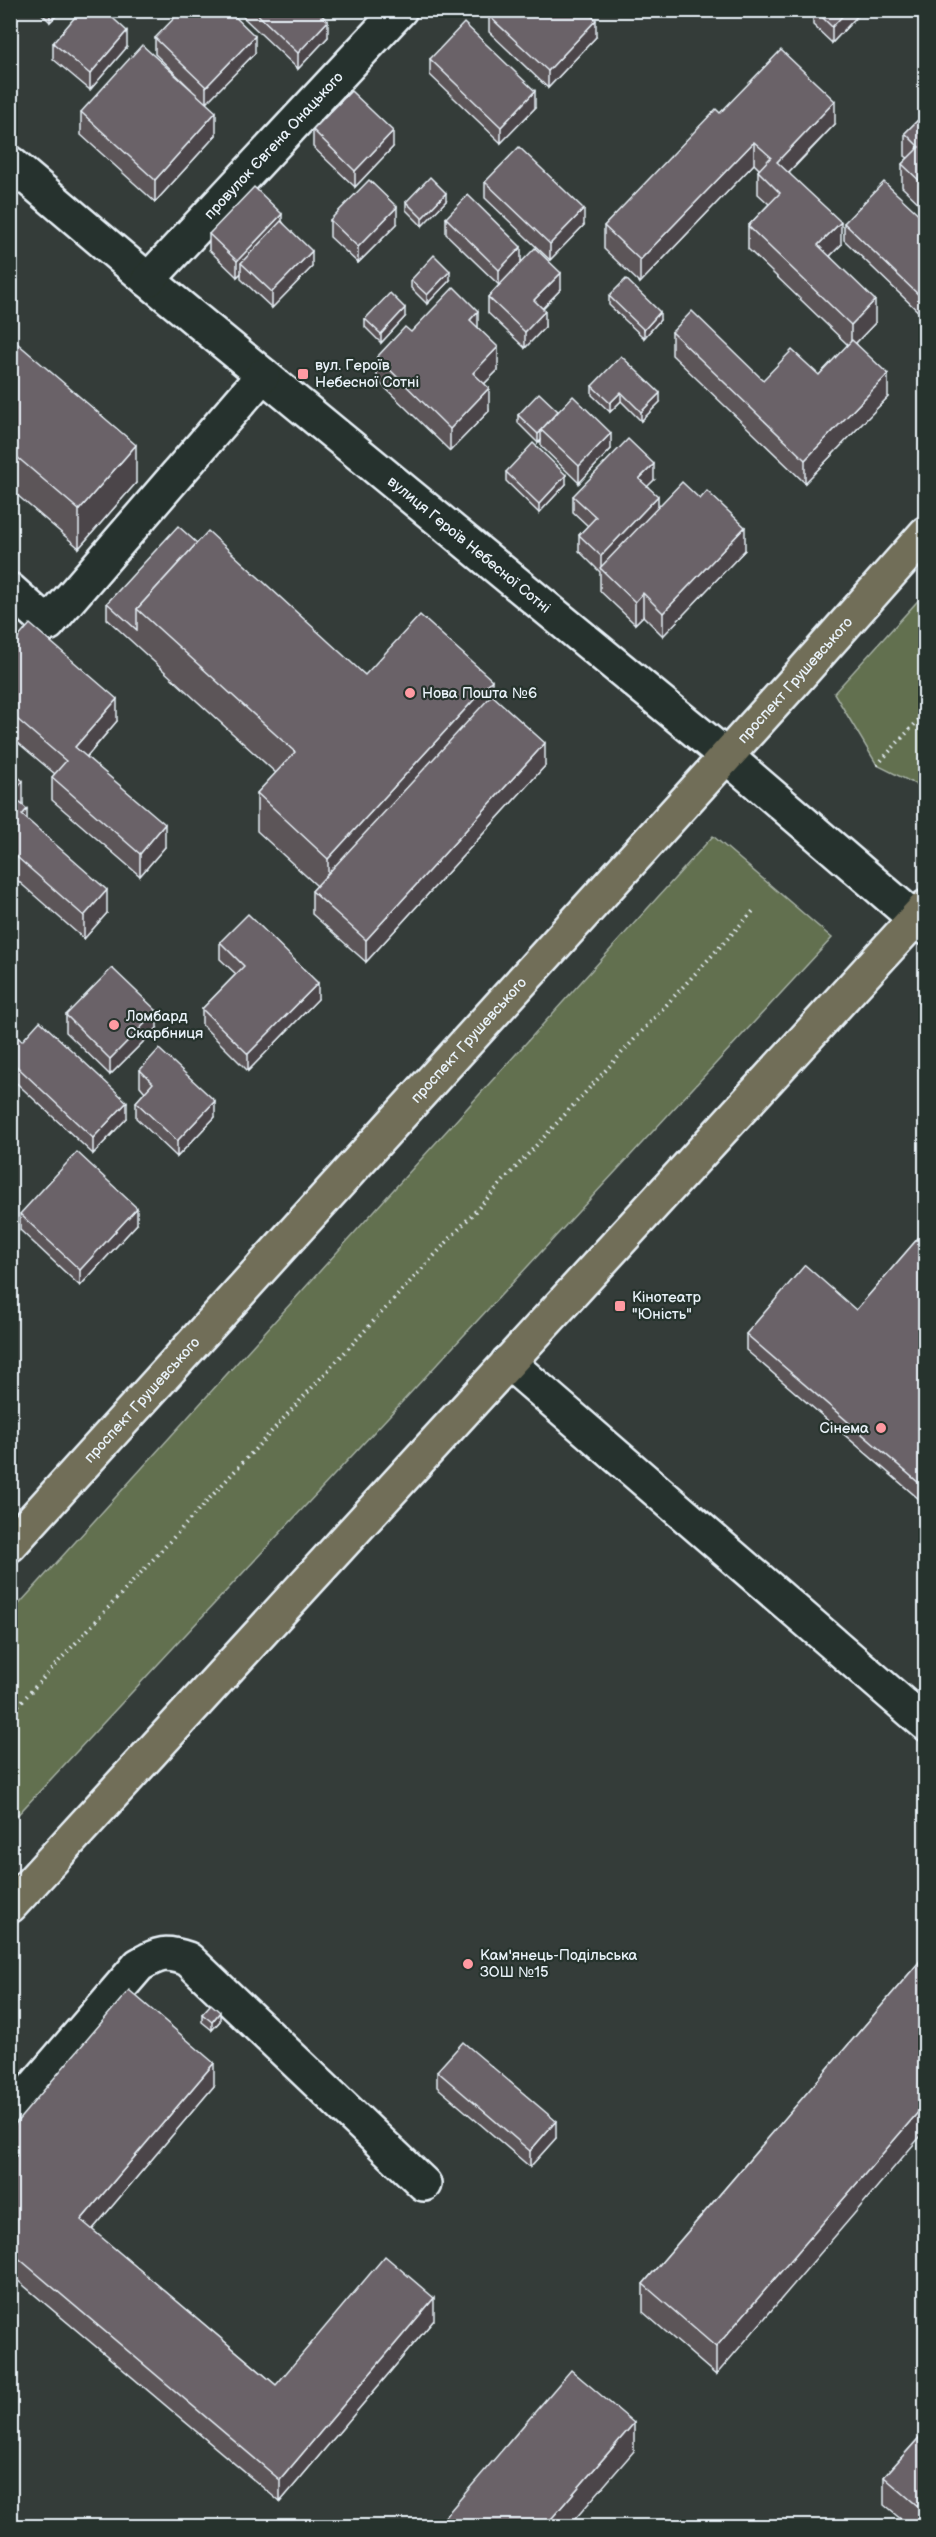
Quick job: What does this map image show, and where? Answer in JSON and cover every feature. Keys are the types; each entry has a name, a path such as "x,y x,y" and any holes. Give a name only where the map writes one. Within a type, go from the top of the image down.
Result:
{"main road":[{"name":"проспект Грушевського","path":"10,1545 926,533"},
{"path":"10,1906 508,1362 922,918"}],"street":[{"name":"провулок Євгена Онацького","path":"148,280 400,10"},
{"name":"вулиця Героїв Небесної Сотні","path":"10,163 148,280 922,918"},
{"path":"10,590 48,624 263,375"},
{"path":"508,1362 926,1724"},
{"path":"10,2115 139,1965 158,1954 172,1953 188,1959 424,2184"}],"path":[{"path":"877,765 926,712"},
{"path":"10,1714 755,909"}],"green space":[{"path":"925,593 925,789 877,765 834,693"},
{"path":"713,836 832,938 11,1822 11,1613"}],"building":[{"path":"81,10 104,10 127,31 90,74 53,43"},
{"path":"182,10 228,10 255,36 206,87 155,38"},
{"path":"253,10 316,10 328,21 298,53"},
{"path":"495,10 586,10 596,20 548,71 489,16"},
{"path":"815,10 848,10 832,27"},
{"path":"464,23 535,91 501,127 430,59"},
{"path":"142,45 216,112 155,180 81,112"},
{"path":"781,50 835,101 777,162 841,222 818,245 875,300 851,325 748,226 780,193 758,171 771,157 754,142 640,260 604,226 716,109 720,113"},
{"path":"351,91 393,131 355,171 313,130"},
{"path":"926,112 926,187 902,164 919,147 905,133"},
{"path":"519,147 584,209 550,244 485,182"},
{"path":"430,177 446,193 422,218 406,202"},
{"path":"369,180 397,207 358,247 330,220"},
{"path":"884,182 926,221 926,302 844,223"},
{"path":"254,187 282,214 237,261 209,234"},
{"path":"468,195 521,247 499,270 446,218"},
{"path":"281,221 312,251 272,292 241,263"},
{"path":"535,248 561,273 534,300 545,311 525,332 488,297"},
{"path":"434,255 450,271 427,295 411,280"},
{"path":"626,279 660,312 644,330 609,296"},
{"path":"454,287 478,311 470,320 498,347 473,373 489,388 450,429 377,357 405,327 411,332"},
{"path":"390,293 405,308 381,334 365,319"},
{"path":"692,311 763,380 792,350 819,375 852,340 888,374 805,460 672,332"},
{"path":"10,337 136,445 79,510 10,451"},
{"path":"621,356 660,393 641,412 621,392 610,403 592,386"},
{"path":"539,393 558,411 538,434 518,415"},
{"path":"573,396 611,433 579,466 541,430"},
{"path":"628,439 654,464 639,479 658,496 601,556 579,535 596,517 573,496"},
{"path":"533,443 566,475 539,504 506,472"},
{"path":"682,482 700,499 707,491 745,527 663,613 643,593 635,602 600,568"},
{"path":"178,526 197,543 137,609 137,630 107,603"},
{"path":"208,531 365,675 420,615 492,680 328,859 257,793 295,752 137,609"},
{"path":"30,624 117,699 75,747 165,824 140,854 52,777 66,761 10,713 10,647"},
{"path":"492,695 545,743 366,940 312,891"},
{"path":"10,770 23,781 11,795 27,809 22,815 107,890 84,916 10,851"},
{"path":"248,914 318,983 248,1054 202,1009 244,966 220,942"},
{"path":"112,968 157,1011 110,1059 66,1015"},
{"path":"40,1021 127,1102 93,1138 10,1060 10,1031 22,1041"},
{"path":"159,1049 215,1101 177,1141 136,1102 153,1083 140,1070"},
{"path":"77,1152 137,1208 80,1270 20,1214"},
{"name":"Сінема","path":"926,1229 926,1489 746,1334 805,1265 856,1310"},
{"path":"926,1954 926,2103 716,2347 643,2284"},
{"path":"129,1990 214,2063 81,2220 276,2385 385,2256 434,2298 280,2480 10,2251 10,2163 17,2155 10,2150 10,2130"},
{"path":"211,2004 220,2012 212,2022 202,2014"},
{"path":"463,2042 556,2121 530,2151 437,2071"},
{"path":"571,2370 634,2423 545,2526 437,2526"},
{"path":"926,2430 926,2513 884,2477"}],"place":[{"name":"вул. Героїв Небесної Сотні","path":"303,374"},
{"name":"Нова Пошта №6","path":"410,693"},
{"name":"Ломбард Скарбниця","path":"114,1025"},
{"name":"Кінотеатр \"Юність\"","path":"620,1306"},
{"name":"Сінема","path":"881,1428"},
{"name":"Кам'янець-Подільська ЗОШ №15","path":"468,1964"}]}
